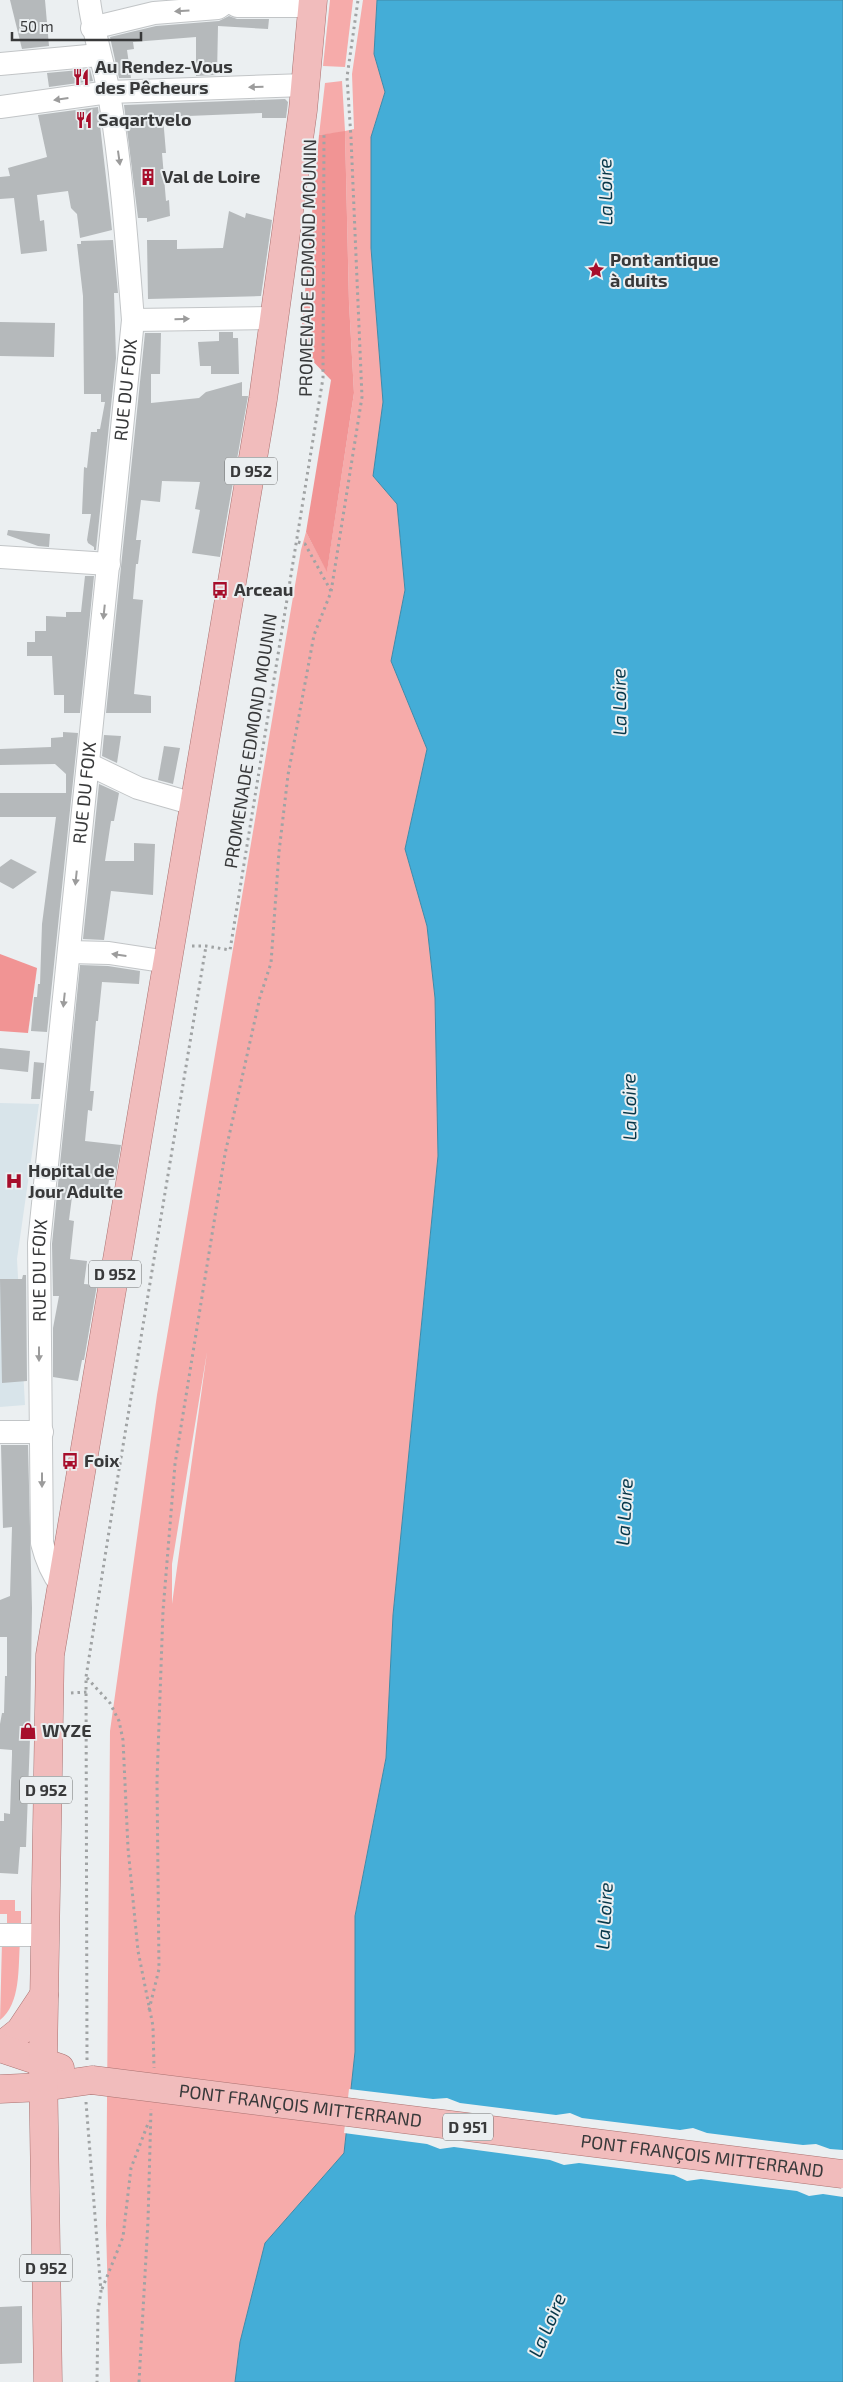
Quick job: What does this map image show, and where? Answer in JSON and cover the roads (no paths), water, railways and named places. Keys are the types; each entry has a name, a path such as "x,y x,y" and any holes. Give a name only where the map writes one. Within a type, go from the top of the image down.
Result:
{"main road":[{"name":"D 952","path":"48,2382 43,2074 50,1654 276,318 305,85 313,3"},
{"path":"43,2074 0,2048 20,2031 44,1995"},
{"path":"43,2074 0,2089 28,2114 43,2153"},
{"name":"PONT FRANÇOIS MITTERRAND","path":"43,2074 843,2174"}],"street":[{"name":"RUE DU FOIX","path":"61,1585 50,1567 42,1543 39,1242 133,320 122,184 109,92 92,28 89,0"},
{"path":"92,28 154,13 218,8 228,0 237,6 313,3"},
{"path":"0,64 99,55"},
{"path":"0,107 109,92 305,85"},
{"path":"133,320 276,318"},
{"path":"0,557 108,564"},
{"path":"88,764 138,788 194,804"},
{"path":"69,952 109,953 168,962"},
{"path":"0,1432 42,1432"},
{"path":"0,1935 44,1935"}],"water":[{"name":"La Loire","path":"377,0 843,0 843,2382 235,2382 240,2342 265,2243 344,2153 355,2052 355,1916 386,1758 393,1615 438,1156 435,998 427,926 405,849 427,749 391,661 405,590 397,504 373,476 383,402 371,248 371,137 385,92 374,54"}],"place":[{"name":"Au Rendez-Vous des Pêcheurs","path":"81,77"},
{"name":"Saqartvelo","path":"84,120"},
{"name":"Val de Loire","path":"148,177"},
{"name":"Pont antique à duits","path":"596,270"},
{"name":"Arceau","path":"220,590"},
{"name":"Hopital de Jour Adulte","path":"14,1181"},
{"name":"Foix","path":"70,1461"},
{"name":"WYZE","path":"28,1731"}]}
